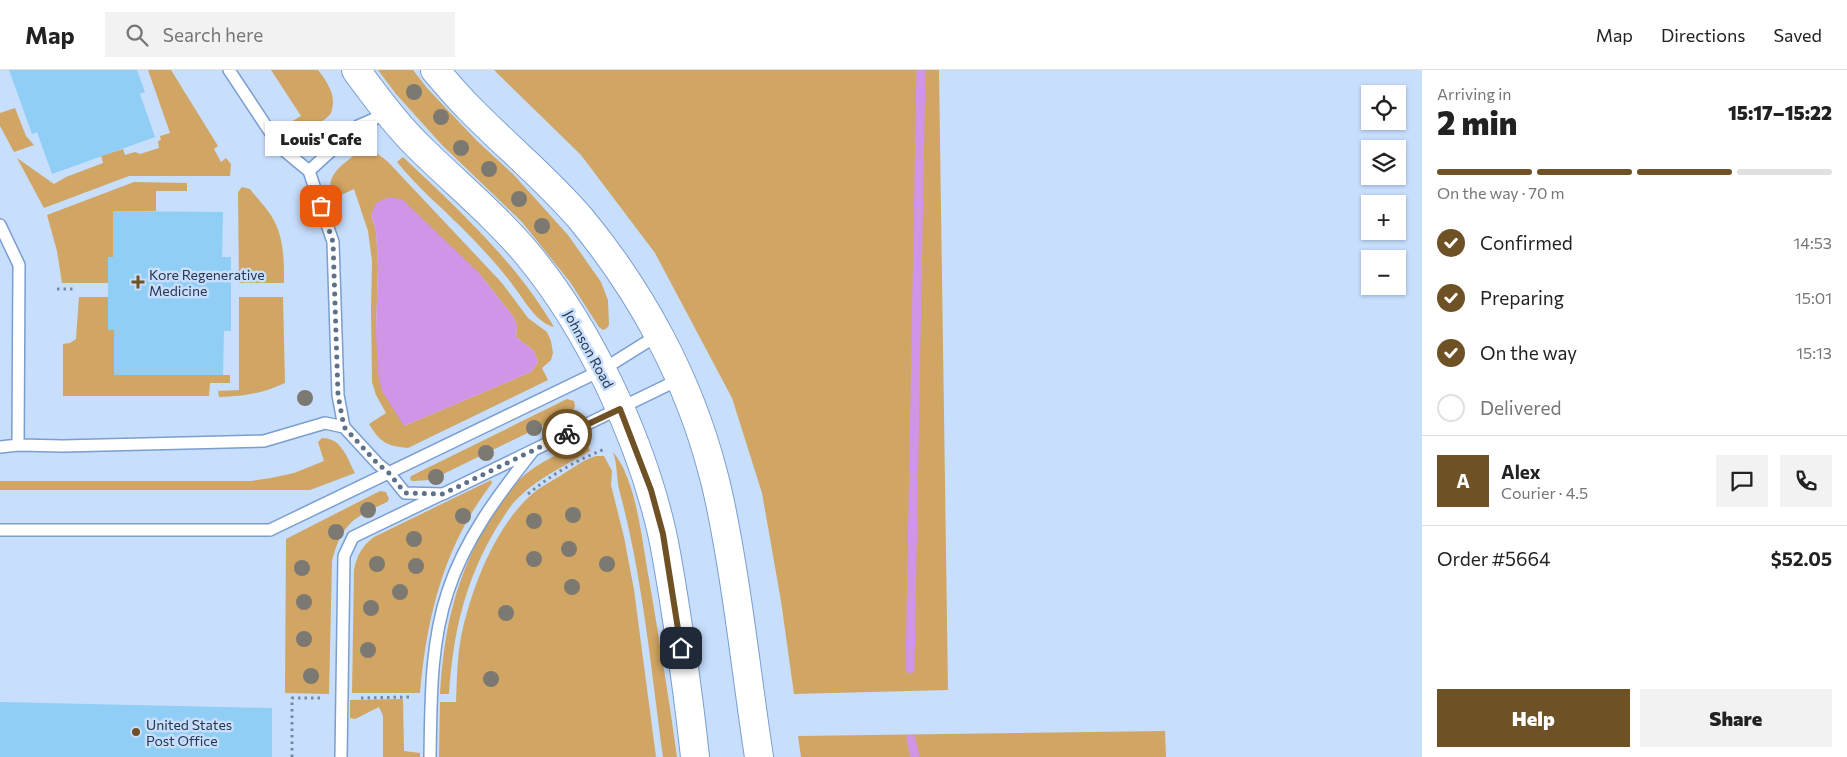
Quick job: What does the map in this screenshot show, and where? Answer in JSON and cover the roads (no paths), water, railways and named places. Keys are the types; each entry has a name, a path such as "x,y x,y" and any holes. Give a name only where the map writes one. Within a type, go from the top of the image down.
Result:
{"main road":[{"name":"Johnson Road","path":"356,70 414,143 455,181 528,255 563,302 602,370 620,409 651,490 663,534 696,757"},
{"path":"435,70 470,109 547,182 581,219 616,265 649,317 680,379 698,423 713,473 724,524 739,610 758,757"}],"lane":[{"path":"229,70 280,147 309,171 333,242 338,395 344,427 378,464 388,472 405,493 443,494"},
{"path":"309,171 358,126 389,113"},
{"path":"0,225 18,266 18,445"},
{"path":"0,530 270,530 602,370 658,336"},
{"path":"341,757 344,556 354,537 680,379"},
{"path":"0,447 18,445 63,446 264,442 324,423 344,427"},
{"path":"430,757 431,696 437,639 448,591 471,539 498,494 534,449"}],"waterway":[{"path":"910,669 921,70"},
{"path":"911,739 915,757"}],"place":[{"name":"Louis' Cafe","path":"321,206"},
{"name":"Kore Regenerative Medicine","path":"138,282"},
{"name":"United States Post Office","path":"136,732"}]}
